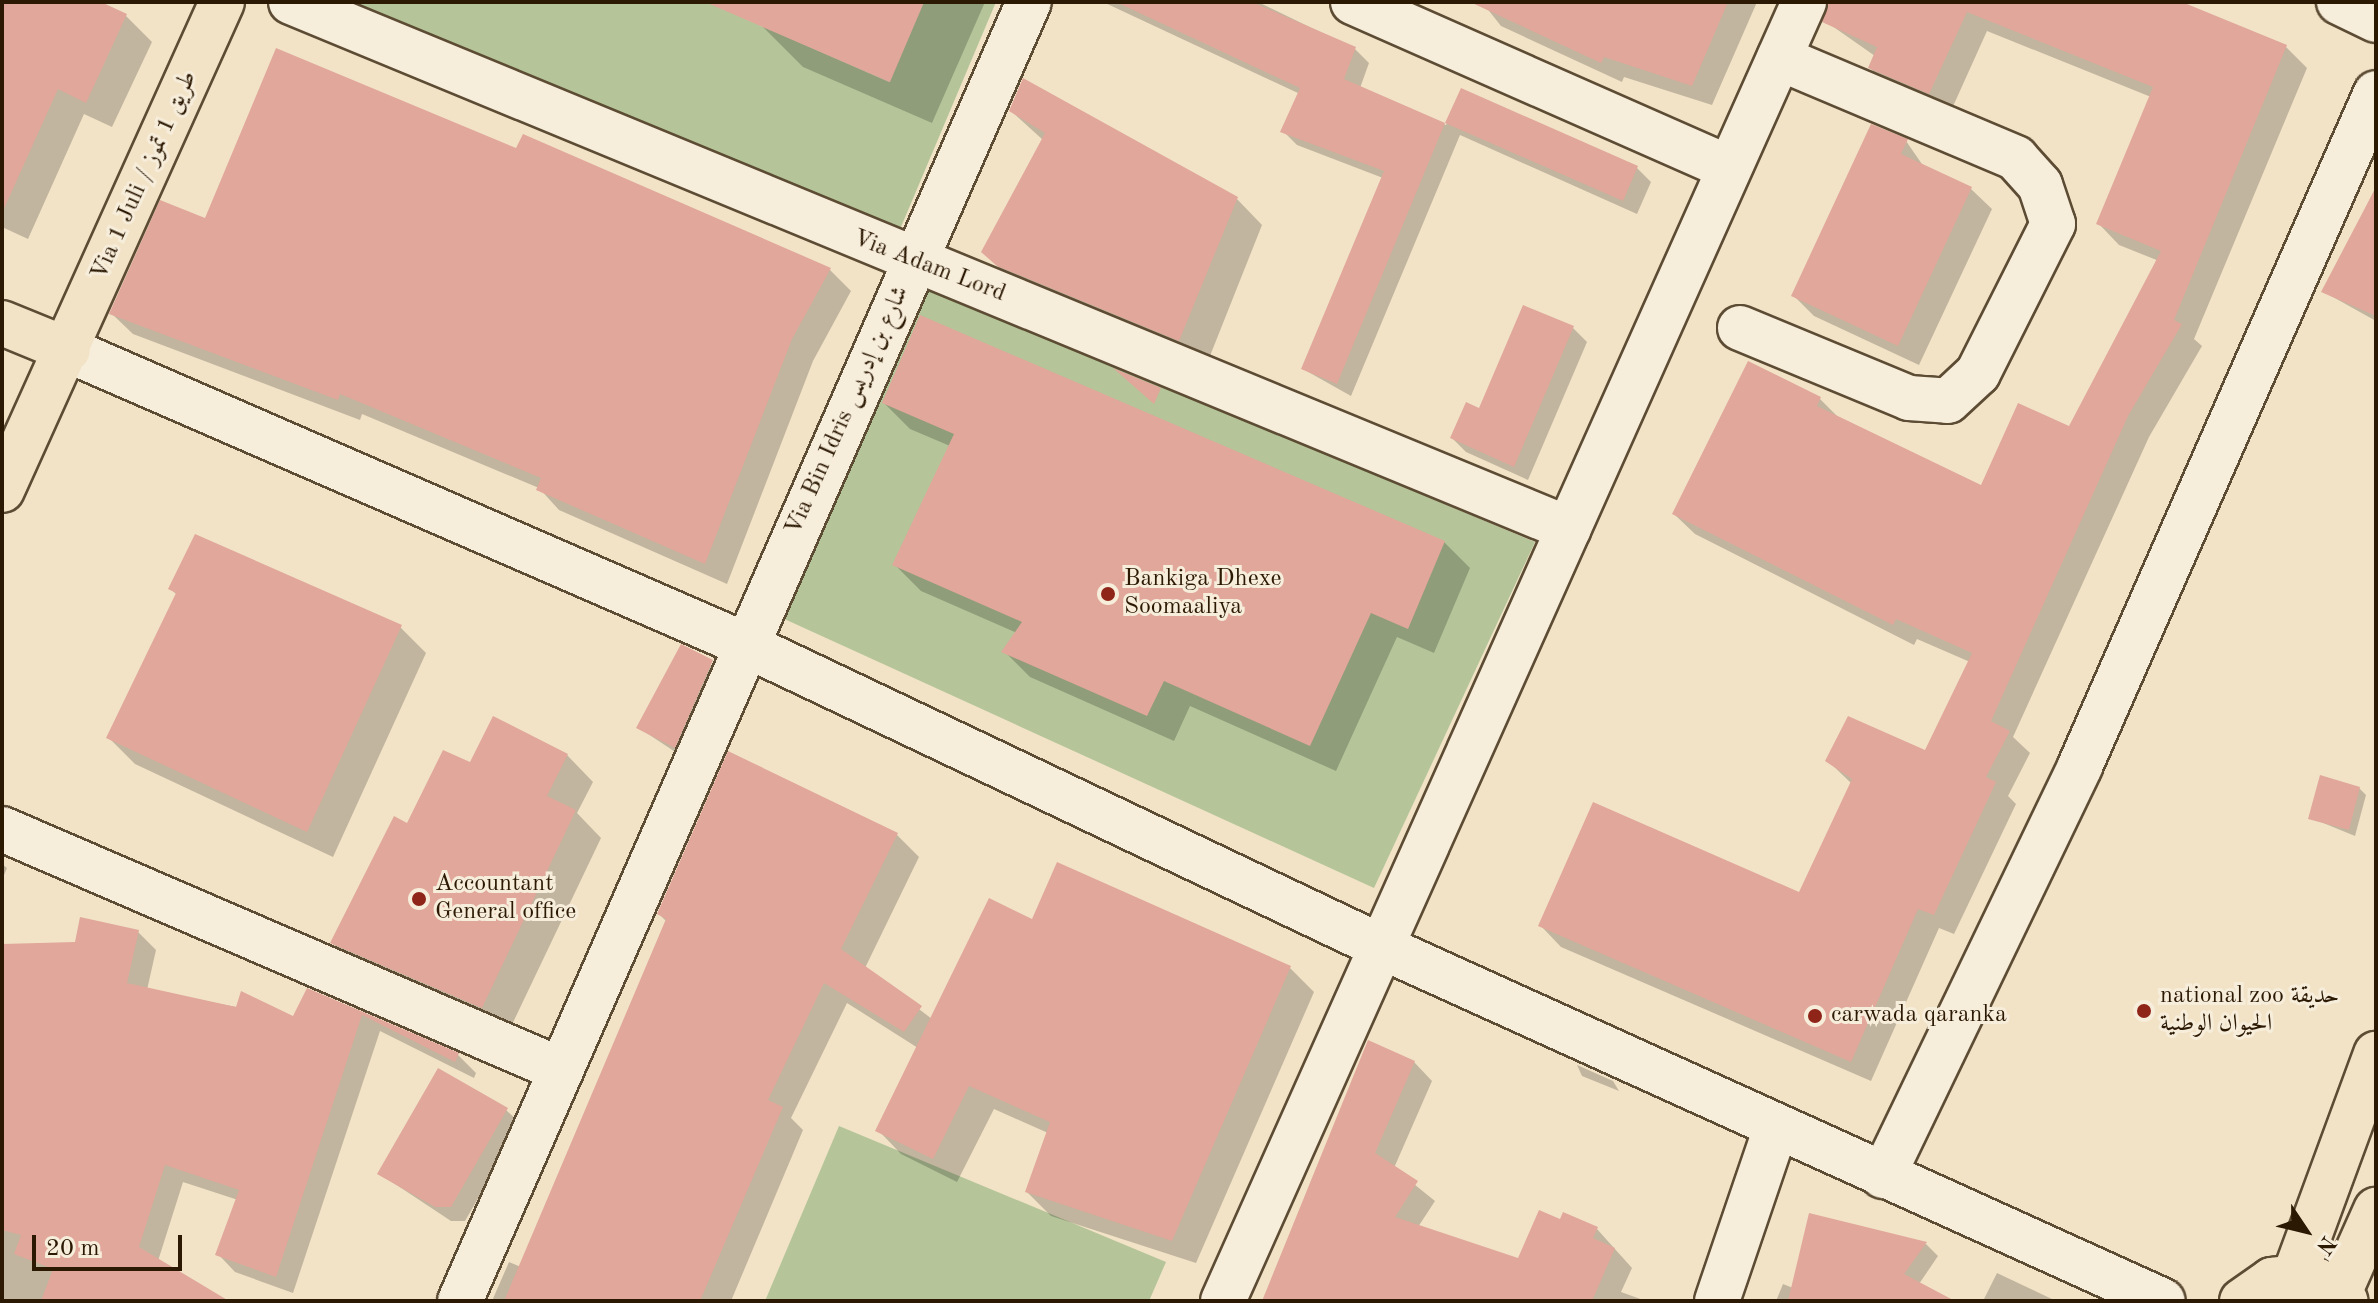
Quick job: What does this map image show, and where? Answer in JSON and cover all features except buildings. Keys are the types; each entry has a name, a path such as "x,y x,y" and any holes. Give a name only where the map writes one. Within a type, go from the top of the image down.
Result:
{"main road":[{"name":"Via 1 Juli / طريق 1 تموز","path":"2,490 68,350 222,2"},
{"path":"2,323 68,350"},
{"path":"2294,1277 2376,1054"},
{"path":"2242,1301 2272,1280 2294,1277 2342,1297 2376,1210"}],"street":[{"name":"Via Adam Lord","path":"291,2 913,263 1569,529"},
{"name":"Via Bin Idris شارع بن إدريس","path":"460,1301 1029,2"},
{"path":"1353,2 1729,168"},
{"path":"1223,1301 1804,2"},
{"path":"2339,2 2376,20"},
{"path":"1740,328 1909,398 1948,401 1978,373 2053,224 2040,185 2016,158 1779,58"},
{"path":"1883,1176 2080,766 2376,93"},
{"path":"68,350 746,645 1382,947 2163,1301"},
{"path":"2,829 561,1070"},
{"path":"1717,1301 1776,1128"}],"green space":[{"path":"343,2 768,2 759,25 889,82 924,2 996,2 898,234"},
{"path":"918,283 1535,542 1374,888 780,617"},
{"path":"839,1126 1166,1262 1149,1301 765,1301"}],"place":[{"name":"Bankiga Dhexe Soomaaliya","path":"1108,594"},
{"name":"Accountant General office","path":"419,899"},
{"name":"national zoo حديقة الحيوان الوطنية","path":"2144,1011"},
{"name":"carwada qaranka","path":"1815,1016"}]}
